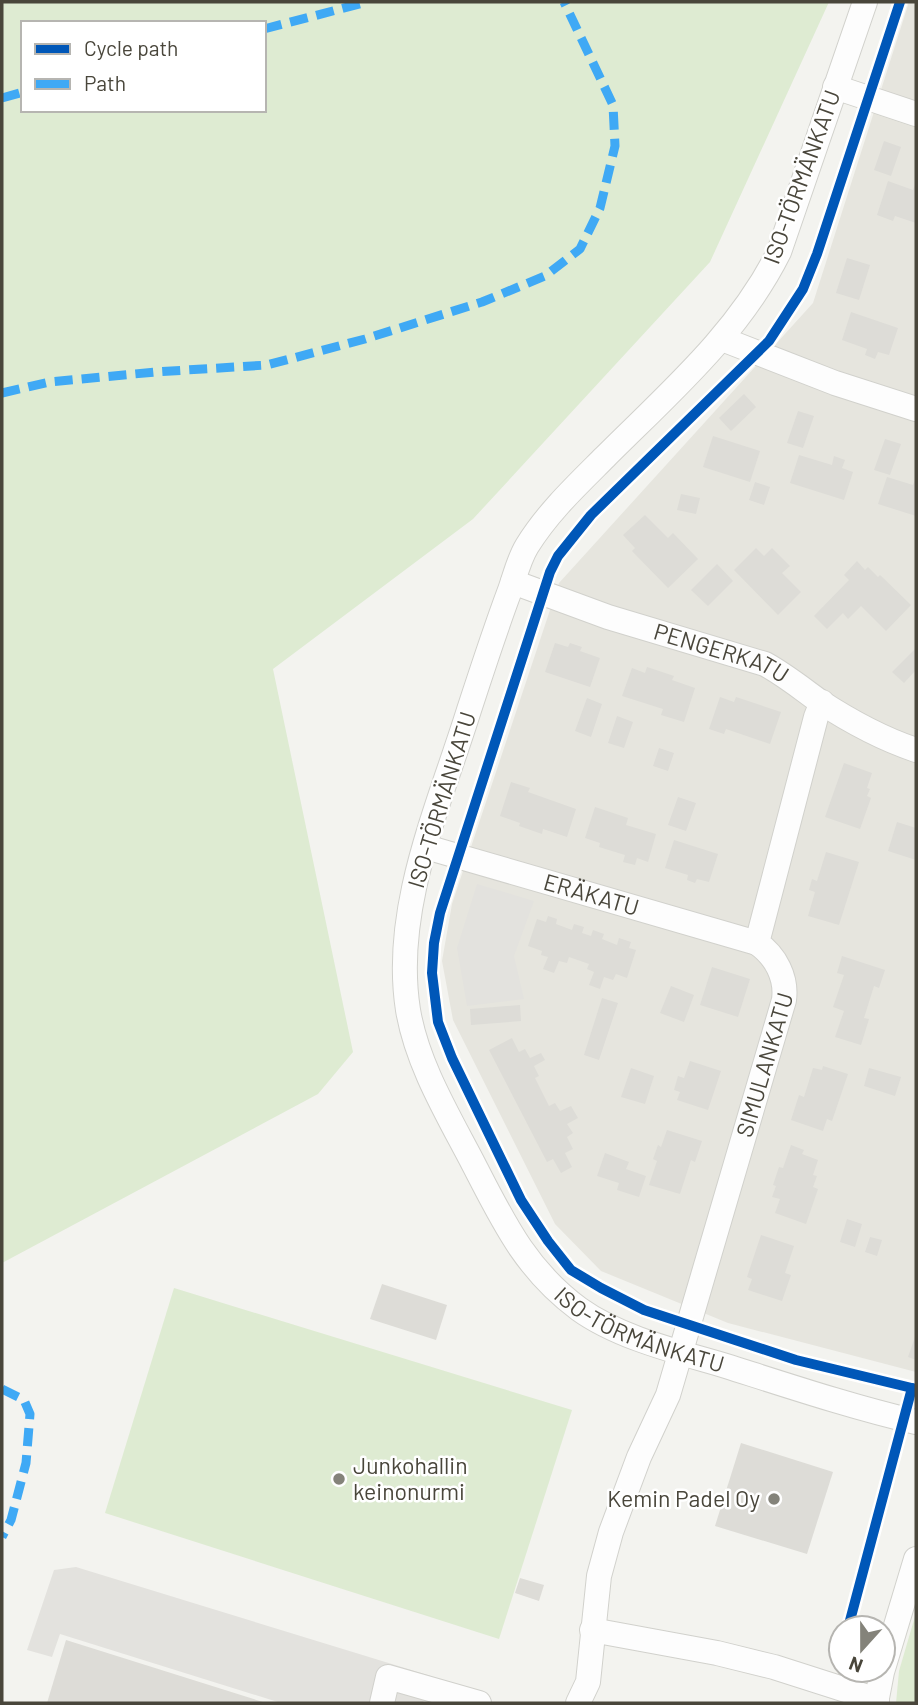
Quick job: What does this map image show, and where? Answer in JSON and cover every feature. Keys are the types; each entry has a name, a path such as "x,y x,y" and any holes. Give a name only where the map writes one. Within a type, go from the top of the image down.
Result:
{"street":[{"name":"ISO-TÖRMÄNKATU","path":"865,2 779,252 760,286 722,339 558,504 526,548 490,644 426,847 407,918 404,961 412,1024 421,1056 444,1108 502,1218 533,1268 559,1293 583,1312 619,1330 681,1352 916,1422"},
{"path":"835,87 916,114"},
{"path":"722,339 835,383 916,409"},
{"name":"PENGERKATU","path":"513,582 608,618 765,664 822,702 894,742 916,750"},
{"path":"757,943 822,702"},
{"name":"ERÄKATU","path":"426,847 757,943"},
{"name":"SIMULANKATU","path":"578,1703 588,1682 599,1576 611,1532 639,1457 667,1395 681,1352 784,1000 784,979 764,948 757,943"},
{"path":"592,1630 718,1653 774,1667 876,1702 916,1559"},
{"path":"382,1703 388,1677 479,1703"}],"shaded area":[{"path":"909,2 916,2 916,1372 728,1323 601,1271 555,1224 453,1020 442,961 452,904 559,583 813,303"},
{"path":"477,884 534,901 514,956 524,999 467,1006 457,948"},
{"path":"76,1567 431,1676 423,1703 281,1703 60,1634 52,1657 27,1650 54,1570"}],"green space":[{"path":"2,2 829,2 710,262 473,519 273,669 353,1052 318,1094 2,1263"},
{"path":"174,1288 572,1410 499,1639 105,1513"},
{"path":"916,1613 916,1703 896,1703 899,1671"}],"building":[{"path":"884,141 901,147 891,176 874,170"},
{"path":"888,181 913,190 916,182 916,223 895,216 893,221 877,215"},
{"path":"847,258 870,265 859,300 836,293"},
{"path":"851,312 898,328 889,355 878,352 875,359 865,355 867,349 842,340"},
{"path":"744,394 756,407 731,431 719,418"},
{"path":"798,411 814,416 803,448 787,443"},
{"path":"713,436 760,451 750,482 703,467"},
{"path":"885,439 901,444 890,475 874,470"},
{"path":"799,455 832,465 834,456 845,460 842,468 853,472 844,500 790,483"},
{"path":"887,477 913,485 916,477 916,516 878,504"},
{"path":"755,482 770,487 764,505 749,500"},
{"path":"681,494 700,498 696,514 677,510"},
{"path":"645,515 668,538 673,533 698,559 668,588 632,551 635,548 623,535"},
{"path":"756,548 764,556 772,548 790,566 782,573 801,592 778,615 734,570"},
{"path":"857,561 865,570 868,567 878,577 880,575 911,605 886,631 861,606 848,619 843,613 827,629 814,616 849,580 844,575"},
{"path":"717,564 733,581 708,606 691,590"},
{"path":"555,643 568,647 570,643 582,647 580,651 600,658 590,687 545,672"},
{"path":"915,649 916,670 904,683 892,672"},
{"path":"647,667 674,676 672,680 695,688 684,722 661,715 663,709 622,696 632,668 645,673"},
{"path":"720,697 734,702 736,697 781,712 770,744 726,729 724,734 709,729"},
{"path":"587,698 602,704 591,737 575,731"},
{"path":"617,716 633,722 624,748 608,743"},
{"path":"659,748 674,753 668,771 653,766"},
{"path":"844,763 872,773 867,788 870,789 867,796 871,798 860,829 825,817"},
{"path":"511,782 530,788 528,792 576,809 567,837 543,829 542,834 500,816"},
{"path":"678,797 696,803 686,831 668,825"},
{"path":"595,807 628,818 626,825 656,834 648,862 637,858 635,865 623,862 625,855 599,847 600,843 585,838"},
{"path":"897,822 916,828 916,860 888,851"},
{"path":"674,840 718,854 709,882 697,879 695,883 687,880 688,875 665,868"},
{"path":"826,852 859,862 839,925 808,916 815,892 809,890 812,879 817,881"},
{"path":"548,916 557,919 556,924 572,930 574,924 584,927 582,933 591,936 593,930 604,934 602,939 617,945 619,938 631,942 629,948 636,950 627,978 616,974 613,980 604,977 600,989 589,985 594,972 587,969 589,964 569,957 567,963 559,961 554,973 543,969 548,957 541,955 542,951 528,946 537,919 546,922"},
{"path":"842,956 885,970 879,988 874,986 864,1018 869,1019 861,1045 835,1037 844,1011 833,1007 844,975 837,973"},
{"path":"712,967 750,979 738,1017 700,1005"},
{"path":"671,986 694,995 684,1022 660,1013"},
{"path":"602,998 618,1003 599,1060 584,1055"},
{"path":"520,1005 521,1021 471,1025 470,1009"},
{"path":"512,1038 519,1052 525,1049 530,1058 541,1053 545,1060 534,1066 539,1076 535,1078 549,1106 555,1103 560,1111 571,1106 578,1118 567,1124 573,1133 567,1137 573,1149 565,1153 572,1167 561,1173 553,1159 547,1162 489,1050"},
{"path":"690,1061 721,1071 708,1110 677,1100 680,1092 674,1090 678,1076 684,1078"},
{"path":"823,1066 848,1074 832,1121 827,1119 823,1131 791,1120 799,1095 804,1097 813,1068 822,1070"},
{"path":"631,1068 654,1076 645,1104 621,1097"},
{"path":"869,1068 901,1077 895,1096 864,1086"},
{"path":"667,1130 702,1141 695,1162 691,1160 680,1194 649,1185 657,1161 653,1159"},
{"path":"791,1145 804,1150 802,1154 818,1160 813,1175 817,1176 813,1187 818,1189 806,1224 775,1213 780,1199 772,1197 776,1186 773,1185 779,1167 783,1168"},
{"path":"605,1153 629,1162 626,1169 646,1176 639,1197 617,1190 619,1183 597,1176"},
{"path":"847,1219 862,1224 855,1247 840,1242"},
{"path":"761,1235 794,1246 785,1273 791,1275 782,1301 748,1290 752,1279 747,1277"},
{"path":"870,1237 882,1240 877,1256 865,1252"},
{"path":"382,1284 447,1305 436,1340 370,1319"},
{"path":"916,1334 916,1360 908,1357"},
{"name":"Kemin Padel Oy","path":"741,1443 833,1472 807,1554 715,1526"},
{"path":"520,1578 544,1585 539,1601 515,1593"},
{"path":"66,1640 266,1703 47,1703"}],"marked path":[{"path":"266,28 367,2"},
{"path":"2,393 50,382 267,365 365,339 482,302 545,276 580,249 600,208 615,146 613,105 564,2"},
{"path":"2,98 21,93"},
{"path":"2,1389 24,1400 30,1414 26,1463 11,1520 2,1537"}],"cycle path":[{"path":"900,2 803,289 769,341 591,515 558,556 550,572 440,913 432,973 438,1022 452,1058 521,1200 571,1270 644,1310 796,1360 916,1389"},
{"path":"852,1614 912,1388"}],"place":[{"name":"Junkohallin keinonurmi","path":"339,1479"},
{"name":"Kemin Padel Oy","path":"774,1499"}]}
